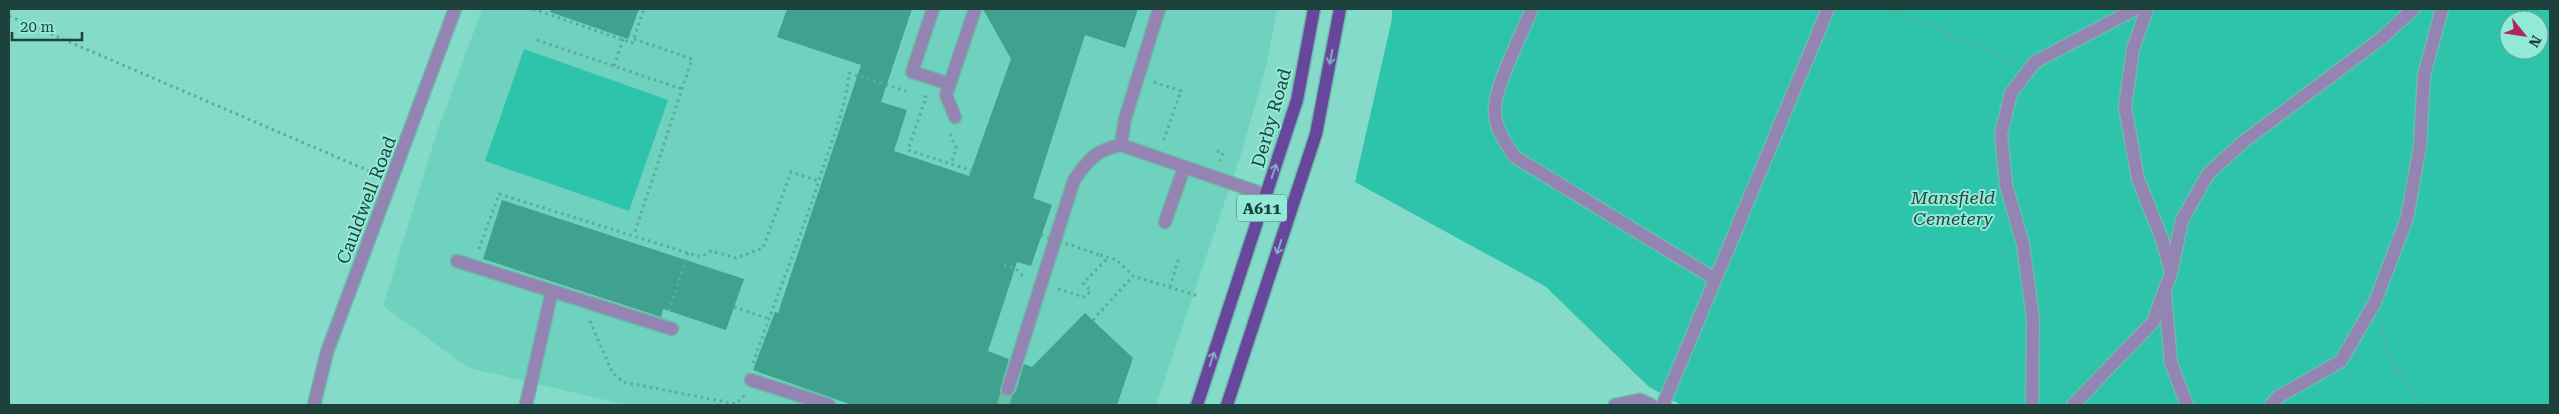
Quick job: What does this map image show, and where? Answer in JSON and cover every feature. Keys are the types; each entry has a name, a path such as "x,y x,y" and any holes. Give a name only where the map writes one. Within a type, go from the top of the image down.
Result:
{"main road":[{"name":"Derby Road","path":"1197,405 1297,100 1314,9"},
{"name":"A611","path":"1227,405 1316,134 1340,9"}],"street":[{"name":"Cauldwell Road","path":"314,405 327,352 393,181 455,9"},
{"path":"933,9 912,72 950,84"},
{"path":"955,117 946,96 975,9"},
{"path":"1121,145 1125,119 1159,9"},
{"path":"1532,9 1496,96 1494,114 1499,131 1506,144 1515,156 1715,279"},
{"path":"1663,405 1828,9"},
{"path":"2032,405 2033,320 2023,244 2006,185 2001,134 2011,92 2036,62 2135,9"},
{"path":"2147,9 2133,49 2125,107 2138,179 2162,239 2171,273"},
{"path":"2073,405 2153,322 2171,273 2182,220 2208,174 2243,142 2382,38 2413,9"},
{"path":"2271,405 2278,397 2341,360 2375,302 2407,218 2420,146 2424,75 2442,9"},
{"path":"1008,389 1074,180 1087,162 1104,148 1121,145 1266,195"},
{"path":"1165,222 1184,168"},
{"path":"457,261 668,327"},
{"path":"526,405 552,290"},
{"path":"2165,290 2171,362 2187,405"},
{"path":"751,380 829,405"},
{"path":"1615,405 1640,400 1651,405"}],"path":[{"path":"533,9 632,43 644,9"},
{"path":"1889,9 2031,68"},
{"path":"9,16 393,181"},
{"path":"634,39 692,59 634,235"},
{"path":"537,40 682,89"},
{"path":"614,66 622,40"},
{"path":"580,300 612,372 623,382 736,404 744,397 751,380 750,370 776,305 819,181 847,96 849,73 912,92"},
{"path":"1147,80 1181,91 1158,158"},
{"path":"919,95 926,97 908,150 976,172"},
{"path":"951,164 955,151"},
{"path":"1217,151 1223,154 1218,166"},
{"path":"473,266 499,194 702,257 711,251 736,258 763,248 791,172 819,181"},
{"path":"1041,235 1117,260 1133,276 1198,296"},
{"path":"668,327 688,253"},
{"path":"1170,287 1179,257"},
{"path":"1061,290 1084,297 1091,291 1083,283 1108,258"},
{"path":"1004,265 1016,269 1026,279"},
{"path":"1092,320 1133,276"},
{"path":"2375,302 2389,357 2421,405"},
{"path":"734,307 769,319"}],"shaded area":[{"path":"482,9 1277,9 1267,63 1241,154 1156,405 627,405 469,368 383,306 437,132"}],"green space":[{"name":"Mansfield Cemetery","path":"1392,9 2550,9 2550,405 1681,405 1648,386 1545,286 1355,182 1392,19"},
{"path":"524,49 668,100 629,211 485,161"}],"building":[{"path":"551,9 639,9 628,39 550,12"},
{"path":"787,9 912,9 881,102 907,110 894,151 969,176 1011,59 983,9 1138,9 1125,48 1085,35 1033,198 1052,205 1031,266 1017,262 988,351 1009,359 1000,390 1002,395 1010,397 1016,391 1024,364 1032,367 1085,313 1133,358 1117,405 852,405 753,370 775,312 778,313 861,65 777,37"},
{"path":"502,200 744,279 726,330 663,309 661,317 483,259"}],"tunnel":[{"path":"1003,405 1008,389"}]}
